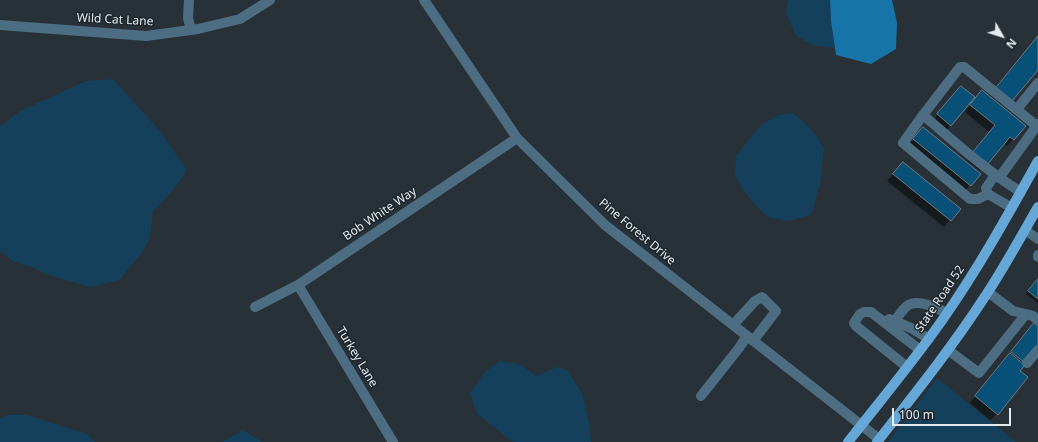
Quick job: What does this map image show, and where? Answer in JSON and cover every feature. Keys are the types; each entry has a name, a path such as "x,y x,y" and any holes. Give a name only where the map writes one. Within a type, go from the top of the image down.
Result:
{"main road":[{"name":"State Road 52","path":"848,442 947,313 995,239 1038,161"},
{"path":"878,441 948,350 988,292 1038,206"}],"street":[{"path":"189,0 188,18 191,30"},
{"name":"Wild Cat Lane","path":"0,25 146,36 191,30 240,19 270,0"},
{"name":"Pine Forest Drive","path":"424,0 517,138 605,225 750,338 878,441"},
{"path":"988,194 978,199 970,199 903,144 960,67 964,67 1038,126 986,188 988,194 1012,208"},
{"path":"1017,109 1038,83"},
{"path":"923,115 997,176 1021,192"},
{"name":"Bob White Way","path":"256,308 298,285 517,138"},
{"path":"1025,230 1038,239"},
{"name":"Turkey Lane","path":"298,285 394,442"},
{"path":"988,292 1013,311 1034,316 1038,320"},
{"path":"701,396 739,348 776,311 762,297 755,301 733,325"},
{"path":"894,322 907,306 916,304 927,304 947,313"},
{"path":"907,367 856,326 854,323 860,314 867,311 870,312 920,350"},
{"path":"948,350 979,373 1026,314"},
{"path":"880,319 884,318 911,328 928,339"},
{"path":"1027,363 1038,350"}],"shaded area":[{"path":"788,0 830,0 835,48 812,45 796,36 786,14"},
{"path":"113,79 160,131 187,170 172,192 153,211 150,238 142,253 119,280 90,287 45,274 35,268 14,262 0,251 0,126 20,111 86,81"},
{"path":"793,113 817,136 824,148 820,184 811,215 788,221 770,218 757,207 743,190 735,175 736,156 761,125 778,115"},
{"path":"499,361 520,364 536,376 557,367 567,370 582,393 589,423 591,442 513,442 477,414 470,393 484,373"},
{"path":"937,378 1016,442 888,442"},
{"path":"7,415 27,415 87,434 95,442 0,442 0,419"},
{"path":"243,430 262,442 223,442 224,441"}],"water":[{"path":"830,0 892,0 897,23 896,49 871,64 836,55 831,21"}],"building":[{"path":"1038,36 1038,70 1012,101 996,88"},
{"path":"961,86 975,97 951,126 937,114"},
{"path":"982,90 1026,126 1014,140 1010,137 987,165 972,153 995,125 970,105"},
{"path":"923,127 981,174 971,186 913,139"},
{"path":"903,162 961,209 951,221 893,174"},
{"path":"1038,279 1038,299 1028,291"},
{"path":"1034,323 1038,326 1038,345 1024,362 1011,352"},
{"path":"1010,353 1025,365 1020,371 1028,377 998,415 975,396"}]}
